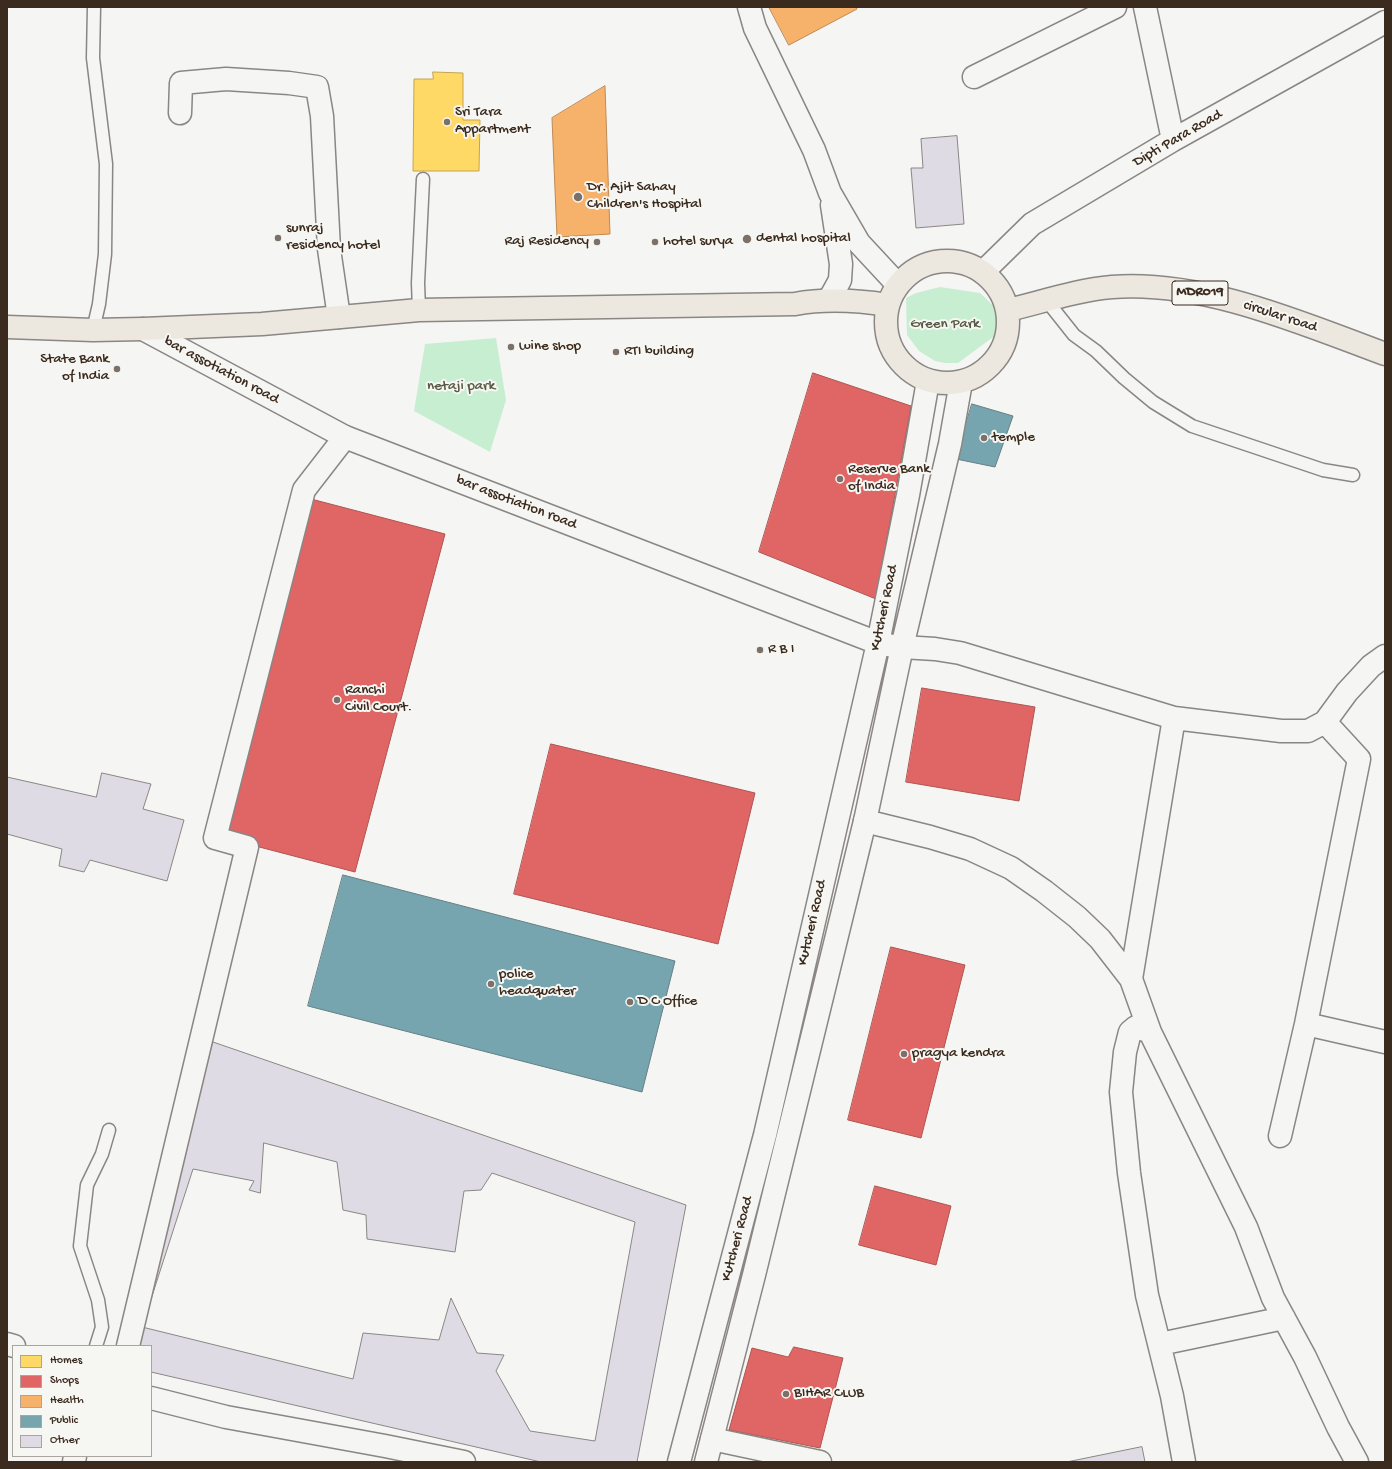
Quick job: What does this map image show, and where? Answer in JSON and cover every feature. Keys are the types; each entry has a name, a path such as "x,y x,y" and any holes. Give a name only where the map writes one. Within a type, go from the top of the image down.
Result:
{"main road":[{"path":"938,261 961,262 983,272 999,289 1008,310 1008,334 999,356 983,372 961,382 944,383 928,381 908,369 893,351 886,329 888,305 898,285 916,269 938,261"},
{"name":"circular road","path":"1008,310 1073,294 1112,287 1155,286 1202,294 1276,314 1385,354"},
{"path":"7,326 93,330 143,329 262,324 419,310 795,304 830,300 864,301 888,305"}],"street":[{"path":"749,7 754,28 814,150 830,194 859,243 898,285"},
{"path":"974,77 1115,7"},
{"path":"1145,7 1173,140"},
{"name":"Dipti Para Road","path":"983,272 1032,224 1173,140 1385,22"},
{"path":"180,113 181,83 226,79 289,83 317,87 322,116 329,249 339,317"},
{"path":"830,194 841,264 840,280 830,300"},
{"name":"bar assotiation road","path":"143,329 345,437 878,643 960,653 1174,718 1281,731 1308,731 1325,722"},
{"name":"Kutcheri Road","path":"679,1462 765,1135 878,643 908,495 928,381"},
{"path":"706,1462 754,1275 865,821 902,647 950,444 961,382"},
{"path":"128,1345 248,847 215,838 304,490 345,437"},
{"path":"1280,1136 1306,1024 1359,759 1325,722 1347,692 1371,666 1385,656"},
{"path":"1131,979 1174,718"},
{"path":"865,821 930,836 970,849 1011,868 1044,891 1077,917 1100,939 1131,979 1150,1032 1246,1227 1273,1298 1305,1357 1338,1427 1357,1462"},
{"path":"1306,1024 1385,1042"},
{"path":"1150,1032 1136,1027 1130,1032 1125,1052 1121,1092 1129,1174 1147,1295 1172,1396 1184,1462"},
{"path":"1160,1344 1284,1318"},
{"path":"152,1398 226,1417 464,1462"},
{"path":"712,1439 820,1462"}],"lane":[{"path":"93,330 99,304 105,254 106,164 93,58 94,7"},
{"path":"419,310 418,283 423,179"},
{"path":"1047,301 1074,334 1096,351 1124,378 1153,402 1192,426 1324,470 1353,475"},
{"path":"96,1345 102,1327 98,1300 80,1246 87,1185 102,1154 109,1130"}],"green space":[{"name":"Green Park","path":"940,287 980,293 1002,314 1000,332 958,363 935,361 919,351 907,335 906,298 916,293"},
{"name":"netaji park","path":"496,338 506,400 490,452 414,411 425,344"}],"building: Homes":[{"name":"Sri Tara Appartment","path":"433,72 463,73 463,120 480,120 479,171 413,171 414,79 433,79"}],"building: Shops":[{"name":"Reserve Bank of India","path":"813,373 911,406 876,599 759,552"},
{"path":"311,499 445,534 355,872 221,837"},
{"path":"922,688 1035,707 1019,801 906,782"},
{"path":"551,744 755,793 718,944 514,894"},
{"name":"pragya kendra","path":"891,947 965,965 921,1138 848,1120"},
{"path":"875,1186 951,1206 936,1265 859,1245"},
{"name":"BIHAR CLUB","path":"794,1347 843,1358 820,1448 729,1430 752,1348 788,1357"}],"building: Health":[{"path":"769,7 856,7 857,9 789,45"},
{"path":"605,86 610,234 557,237 552,118"}],"building: Public":[{"name":"temple","path":"972,404 1013,416 995,467 956,459"},
{"name":"police headquater","path":"343,875 675,961 642,1092 308,1006"}],"building: Other":[{"path":"957,136 964,224 916,228 911,168 923,168 921,139"},
{"path":"102,773 151,784 143,809 184,820 167,881 90,860 84,872 59,866 62,849 7,834 7,777 96,797"},
{"path":"213,1042 686,1205 637,1462 541,1462 152,1372 152,1345 136,1345"},
{"path":"264,1143 337,1162 343,1210 366,1215 367,1239 455,1252 464,1191 481,1190 492,1173 635,1222 595,1441 530,1431 496,1371 504,1355 477,1353 451,1298 439,1340 363,1333 353,1379 142,1327 193,1169 254,1181 249,1190 260,1193"},
{"path":"1142,1447 1145,1462 1067,1462"}],"place":[{"name":"Sri Tara Appartment","path":"447,122"},
{"name":"Dr. Ajit Sahay Children's Hospital","path":"578,197"},
{"name":"sunraj residency hotel","path":"278,238"},
{"name":"dental hospital","path":"747,239"},
{"name":"Raj Residency","path":"597,242"},
{"name":"hotel surya","path":"655,242"},
{"name":"wine shop","path":"511,347"},
{"name":"RTI building","path":"616,352"},
{"name":"State Bank of India","path":"117,369"},
{"name":"temple","path":"984,438"},
{"name":"Reserve Bank of India","path":"840,479"},
{"name":"R B I","path":"760,650"},
{"name":"Ranchi Civil Court.","path":"337,700"},
{"name":"police headquater","path":"491,984"},
{"name":"D C Office","path":"630,1002"},
{"name":"pragya kendra","path":"904,1054"},
{"name":"BIHAR CLUB","path":"786,1394"}]}
